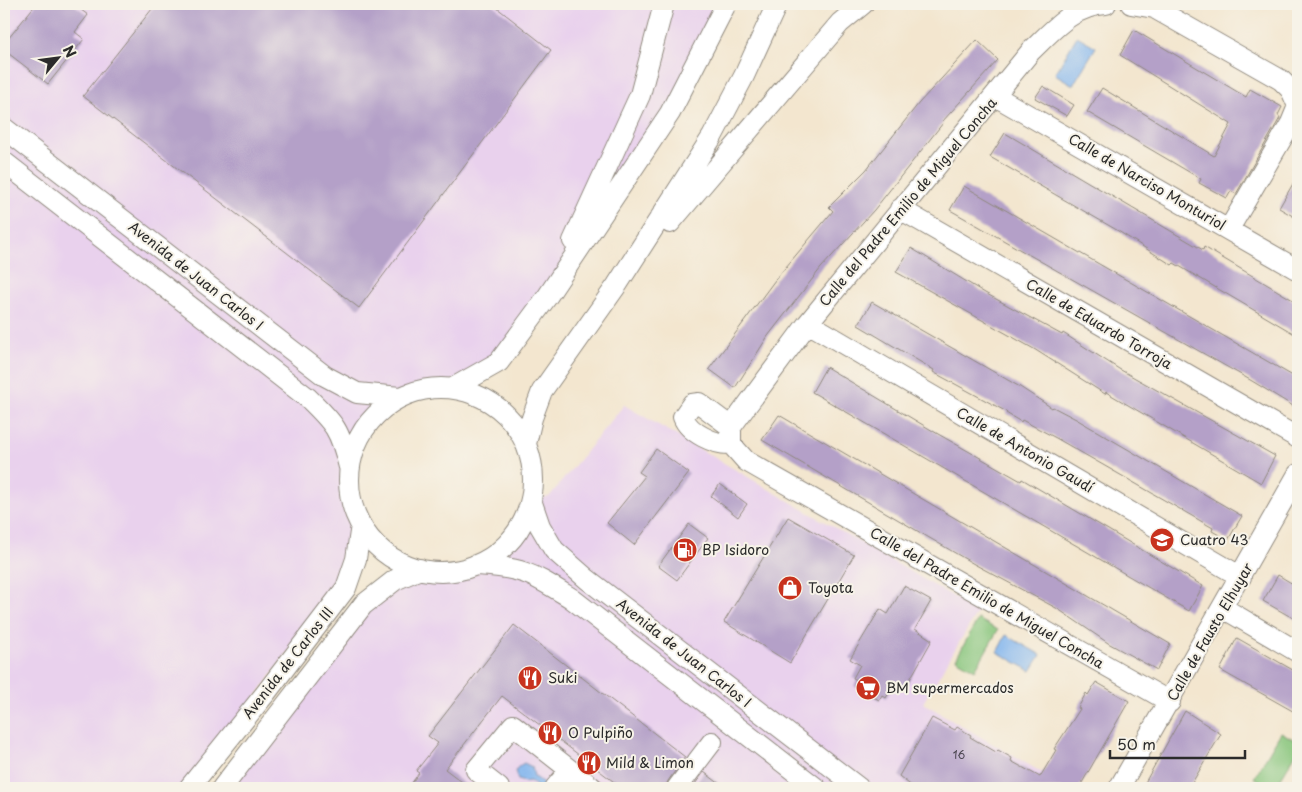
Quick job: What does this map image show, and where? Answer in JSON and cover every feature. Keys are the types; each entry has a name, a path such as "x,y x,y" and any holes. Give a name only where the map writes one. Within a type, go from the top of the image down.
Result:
{"street":[{"path":"547,298 640,95 664,4"},
{"path":"453,388 499,362 547,298 670,113 726,4"},
{"path":"526,444 532,418 542,391 617,285 712,137 744,76 777,4"},
{"path":"617,285 833,30 863,4"},
{"name":"Calle del Padre Emilio de Miguel Concha","path":"1106,4 1092,5 1065,18 1032,51 808,323 731,436 746,460 1170,702"},
{"path":"1131,4 1154,8 1281,80 1291,90 1298,106 1291,123 1229,229"},
{"name":"Calle de Narciso Monturiol","path":"995,96 1298,270"},
{"name":"Avenida de Juan Carlos I","path":"4,128 325,376 358,393 400,397"},
{"name":"Avenida de Juan Carlos I","path":"4,162 308,398 334,424 343,444 349,469"},
{"name":"Calle de Eduardo Torroja","path":"900,209 1298,438"},
{"name":"Calle de Antonio Gaudí","path":"808,323 1241,577"},
{"path":"427,388 453,388 483,398 508,417 526,444 532,472 531,500 526,514 511,539 494,554 475,565 448,572 420,569 385,553 361,525 350,498 349,469 356,445 365,427 385,406 400,397 427,388"},
{"name":"Calle de Fausto Elhuyar","path":"1119,788 1297,480"},
{"name":"Avenida de Juan Carlos I","path":"531,500 540,526 554,550 587,579 859,788"},
{"name":"Avenida de Carlos III","path":"189,788 265,694 346,588 356,559 361,525"},
{"name":"Avenida de Juan Carlos I","path":"475,565 506,566 534,574 571,598 816,788"},
{"name":"Avenida de Carlos III","path":"222,788 363,605 395,580 420,569"},
{"path":"1223,608 1298,652"},
{"path":"499,788 476,770 513,725 594,788"},
{"path":"677,788 712,742"},
{"path":"556,788 570,770"}],"shaded area":[{"path":"4,4 726,4 670,113 499,362 453,388 427,388 400,397 385,406 365,427 353,453 349,469 350,498 361,525 356,559 189,788 4,788"},
{"path":"624,405 978,611 923,703 1068,788 222,788 363,605 420,569 434,572 462,570 488,559 500,550 520,527 531,500 549,497"}],"green space":[{"path":"978,619 998,630 975,670 956,659"},
{"path":"1281,732 1298,742 1298,750 1275,788 1254,778"}],"water":[{"path":"1077,36 1096,47 1073,85 1055,74"},
{"path":"1006,635 1041,655 1031,671 997,652"},
{"path":"524,763 532,767 534,776 550,788 539,788 530,781 518,780 515,771"}],"building":[{"path":"36,4 73,4 88,15 75,32 84,39 48,84 4,50 4,44"},
{"path":"156,4 492,4 551,50 359,308 83,96"},
{"path":"1134,30 1246,97 1250,89 1282,107 1278,115 1280,118 1236,194 1231,191 1227,198 1199,183 1201,179 1087,112 1102,88 1214,156 1231,124 1120,55"},
{"path":"977,40 998,60 942,122 874,210 821,268 768,336 735,388 709,369 775,280 833,211 829,207 866,170 919,103"},
{"path":"1043,86 1074,105 1067,116 1035,98"},
{"path":"1005,133 1203,250 1204,247 1298,303 1298,336 1174,263 1172,265 1115,229 990,157"},
{"path":"1298,175 1298,219 1279,208"},
{"path":"964,186 1298,379 1298,409 950,210"},
{"path":"911,248 985,293 1062,335 1063,333 1119,369 1275,456 1261,483 1106,392 1105,394 1034,349 896,272"},
{"path":"872,302 1020,387 1052,408 1076,419 1242,516 1228,540 1212,531 1213,528 1056,438 1022,420 1021,422 1007,412 933,372 934,370 858,325"},
{"path":"826,367 938,434 1021,481 1022,479 1203,586 1189,611 812,392"},
{"path":"779,415 1170,644 1157,670 1108,643 1058,609 974,564 762,440"},
{"path":"656,449 689,473 634,545 607,523 645,476 639,472"},
{"path":"720,484 747,504 738,517 711,496"},
{"name":"Toyota","path":"788,517 854,555 790,663 724,622"},
{"path":"689,524 708,538 677,580 658,566"},
{"path":"1278,575 1298,587 1298,621 1263,601"},
{"path":"904,586 931,601 915,629 932,640 904,690 894,684 886,698 882,695 879,700 854,686 857,680 853,678 860,665 850,659 880,609 888,614"},
{"path":"514,625 685,757 665,788 622,788 502,696 445,769 470,788 408,788 419,773 416,771 438,743 428,736"},
{"path":"1237,638 1298,673 1298,714 1220,670"},
{"path":"1096,682 1129,701 1079,788 914,788 899,776 932,718 955,730 957,727 971,735 970,737 996,752 998,750 1012,758 1011,761 1040,777 1056,750 1054,749 1080,709 1078,708 1086,693 1088,695"},
{"path":"1185,711 1221,734 1189,788 1142,788"},
{"path":"704,772 725,788 692,788"}],"place":[{"name":"Cuatro 43","path":"1162,540"},
{"name":"BP Isidoro","path":"685,550"},
{"name":"Toyota","path":"790,588"},
{"name":"Suki","path":"530,678"},
{"name":"BM supermercados","path":"868,688"},
{"name":"O Pulpiño","path":"550,733"},
{"name":"Mild & Limon","path":"589,763"}]}
